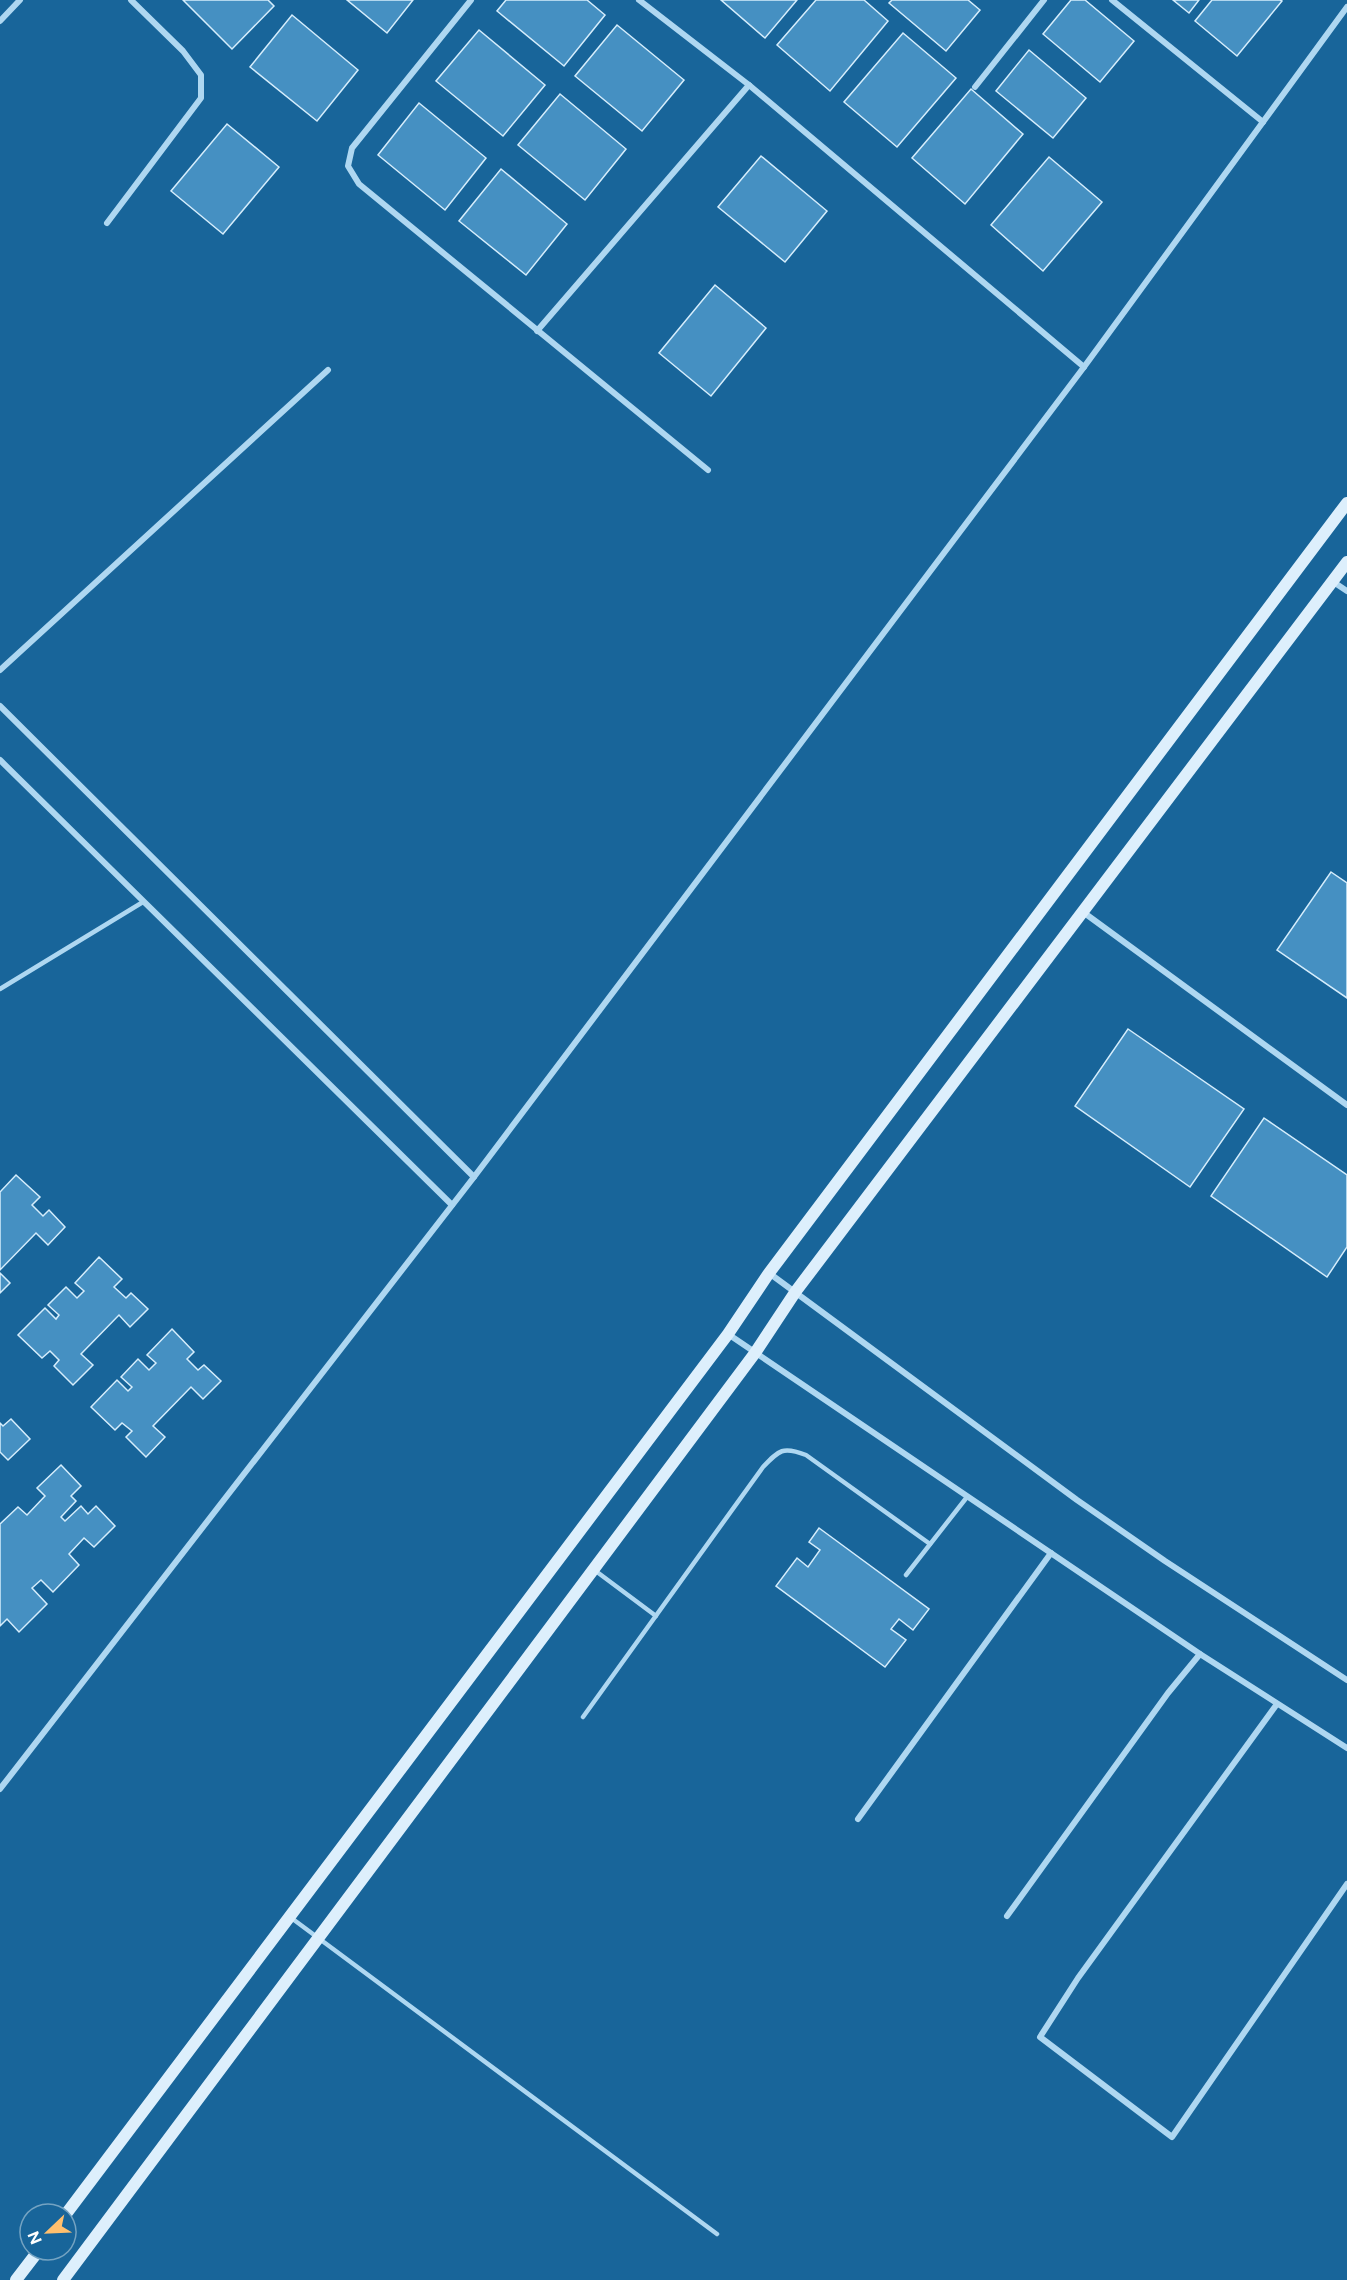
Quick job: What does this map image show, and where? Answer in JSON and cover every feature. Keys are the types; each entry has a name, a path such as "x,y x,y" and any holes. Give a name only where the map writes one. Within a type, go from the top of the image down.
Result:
{"main road":[{"path":"75,2202 728,1334 769,1273 1347,502"},
{"path":"63,2280 755,1353 796,1291 1347,562"},
{"path":"16,2280 30,2262"}],"street":[{"path":"0,21 20,0"},
{"path":"107,223 201,98 201,75 183,51 131,0"},
{"path":"471,0 352,148 348,166 358,184 708,470"},
{"path":"639,0 749,85 1084,367"},
{"path":"975,87 1044,0"},
{"path":"1112,0 1263,122"},
{"path":"0,1790 474,1177 1084,367 1347,8"},
{"path":"537,331 749,85"},
{"path":"0,670 328,369"},
{"path":"1332,581 1347,591"},
{"path":"0,706 474,1177"},
{"path":"0,760 452,1205"},
{"path":"1083,912 1347,1105"},
{"path":"769,1273 1077,1500 1165,1561 1347,1680"},
{"path":"728,1334 1200,1654 1347,1748"},
{"path":"858,1819 1051,1553"},
{"path":"1007,1916 1168,1694 1200,1654"},
{"path":"1277,1704 1077,1978 1040,2037 1172,2138 1347,1884"}],"lane":[{"path":"0,989 143,902"},
{"path":"583,1717 763,1467 777,1452 790,1449 806,1455 930,1544"},
{"path":"906,1575 967,1497"},
{"path":"593,1569 656,1616"},
{"path":"290,1917 717,2234"}],"building":[{"path":"183,0 268,0 274,6 232,49"},
{"path":"347,0 413,0 387,33"},
{"path":"506,0 587,0 605,15 564,66 497,11"},
{"path":"721,0 797,0 765,38"},
{"path":"816,0 864,0 888,21 830,91 777,45"},
{"path":"892,0 968,0 980,10 946,51 889,3"},
{"path":"1071,0 1085,0 1134,41 1100,82 1043,34"},
{"path":"1173,0 1199,0 1189,13"},
{"path":"1212,0 1282,1 1237,56 1195,21"},
{"path":"292,15 358,70 317,121 250,67"},
{"path":"617,25 684,80 642,131 575,76"},
{"path":"479,30 545,85 503,136 436,81"},
{"path":"903,33 956,78 897,147 844,102"},
{"path":"1029,50 1086,98 1053,138 996,91"},
{"path":"971,89 1023,134 965,204 912,158"},
{"path":"560,94 626,149 585,200 518,145"},
{"path":"419,103 486,158 445,210 378,155"},
{"path":"227,124 279,167 223,234 171,191"},
{"path":"761,156 827,211 785,262 718,207"},
{"path":"1049,157 1102,202 1043,271 991,225"},
{"path":"501,169 567,224 526,275 459,221"},
{"path":"715,285 766,328 711,396 659,353"},
{"path":"1331,872 1347,883 1347,998 1277,950"},
{"path":"1128,1029 1244,1109 1190,1187 1075,1106"},
{"path":"1264,1118 1347,1175 1347,1247 1327,1277 1211,1196"},
{"path":"16,1175 40,1197 32,1205 43,1216 49,1210 65,1227 48,1245 36,1233 0,1270 0,1192"},
{"path":"99,1257 122,1279 114,1287 126,1298 131,1293 148,1309 130,1327 119,1315 81,1354 93,1365 73,1385 54,1366 59,1360 50,1351 42,1358 18,1335 45,1308 56,1319 59,1315 48,1305 66,1287 77,1298 84,1291 75,1283"},
{"path":"0,1273 10,1283 0,1293"},
{"path":"172,1329 194,1352 187,1359 198,1370 204,1365 221,1381 203,1399 191,1387 153,1426 165,1437 146,1457 126,1437 132,1431 122,1423 115,1430 91,1407 117,1380 128,1391 132,1387 121,1377 138,1359 149,1370 156,1363 147,1355"},
{"path":"11,1419 30,1439 8,1460 0,1452 0,1423 3,1426"},
{"path":"61,1465 81,1486 71,1496 76,1501 61,1517 65,1521 81,1506 88,1514 96,1506 115,1526 94,1547 84,1538 69,1554 79,1565 53,1592 41,1580 32,1588 47,1604 19,1632 7,1619 0,1626 0,1524 18,1507 27,1515 45,1496 37,1488"},
{"path":"819,1528 929,1609 913,1630 899,1619 891,1629 906,1640 885,1667 776,1586 797,1558 808,1567 820,1550 809,1542"}]}
